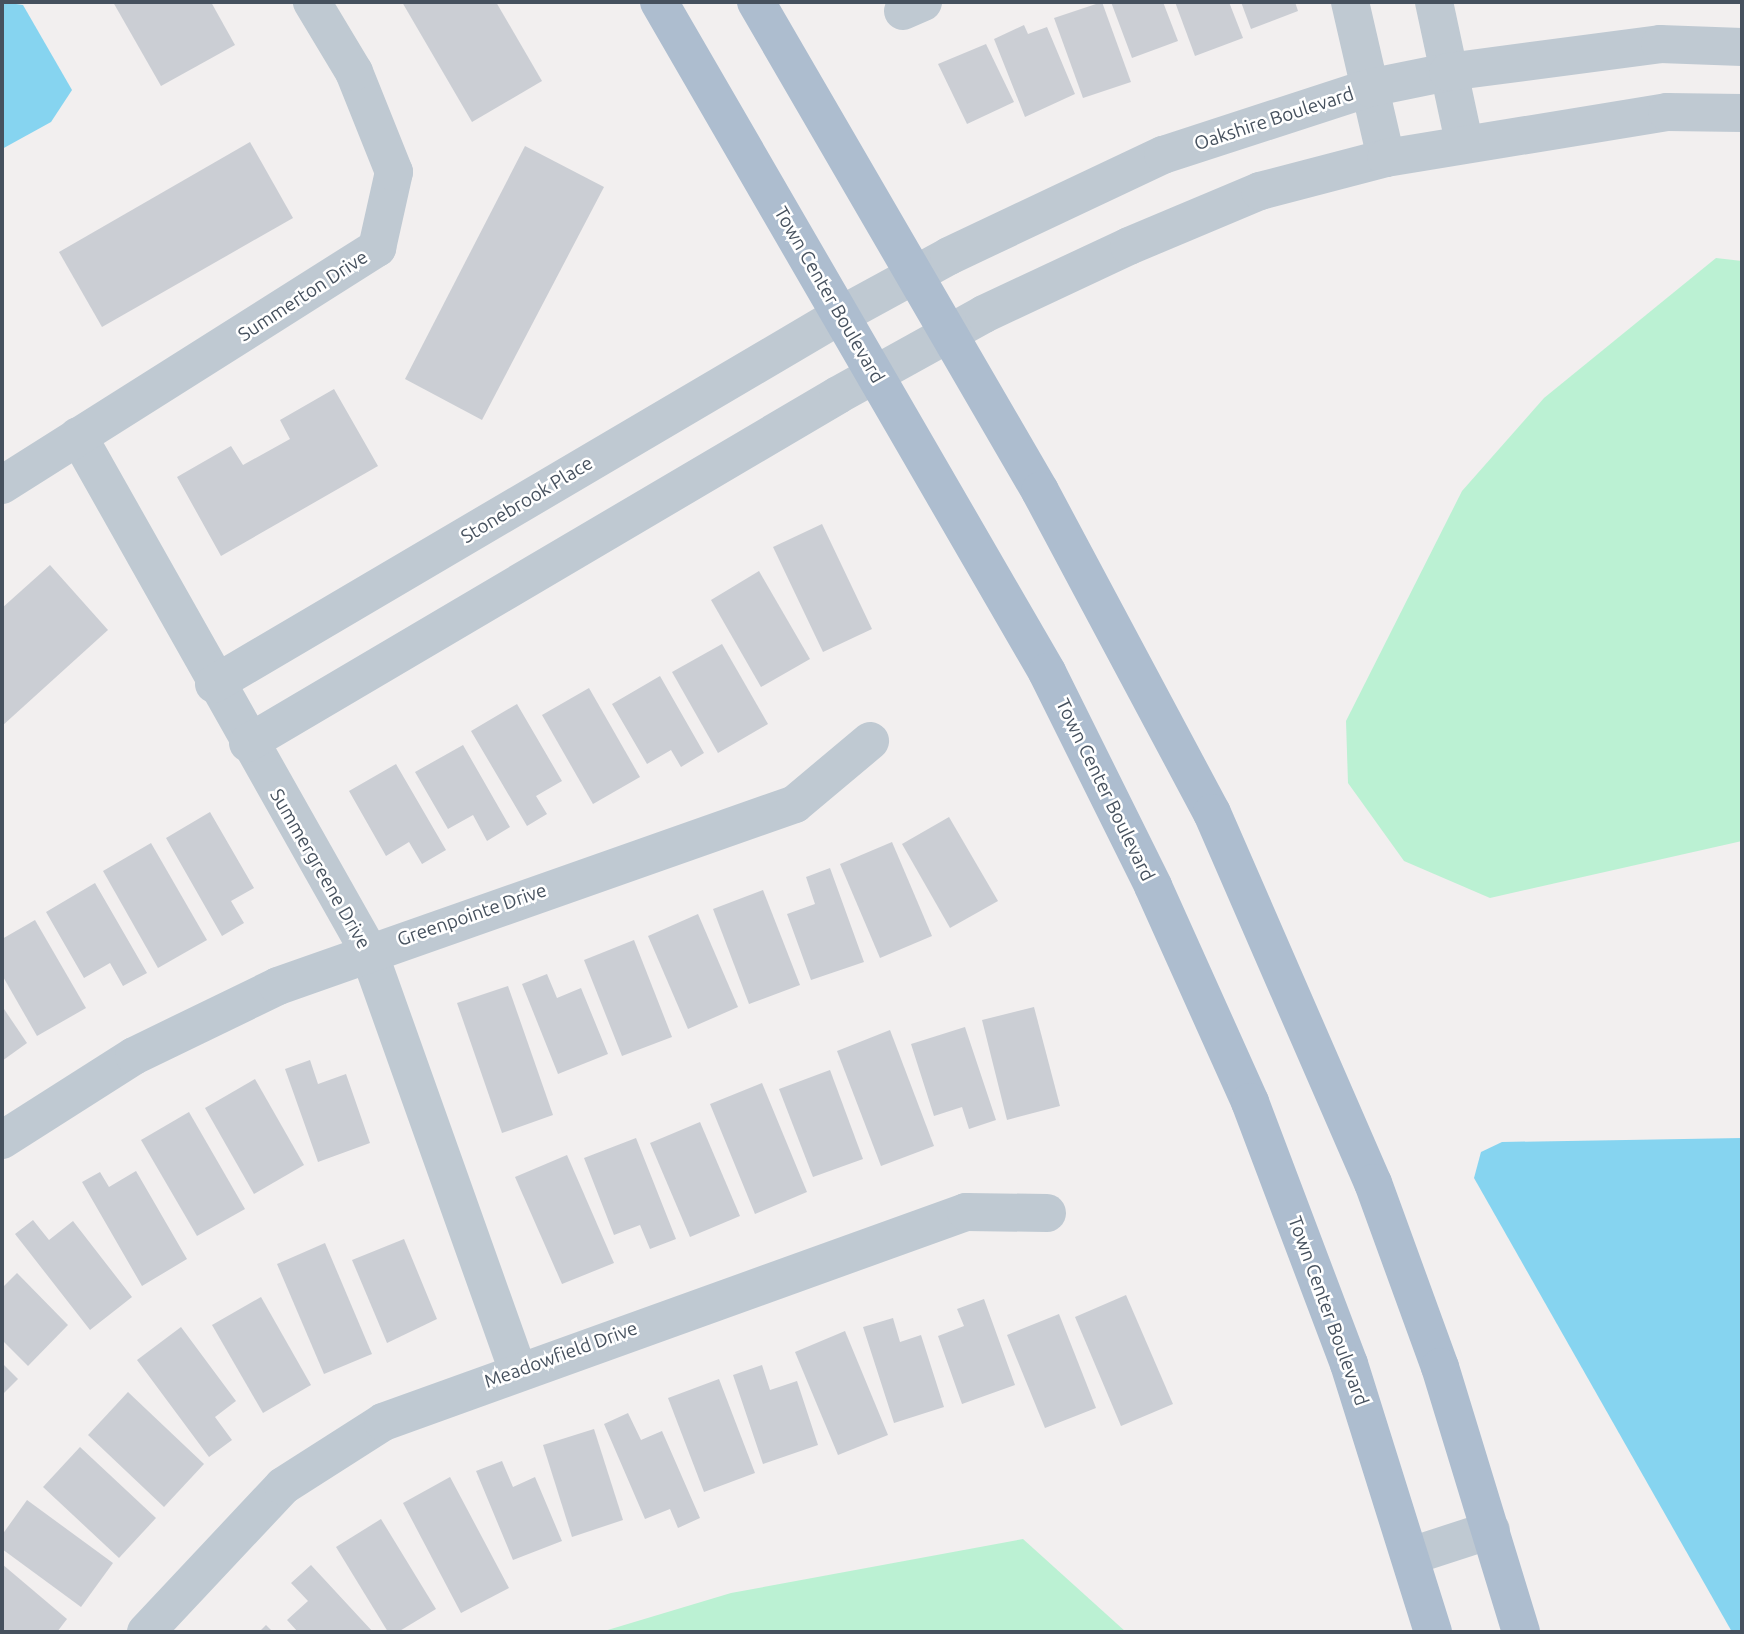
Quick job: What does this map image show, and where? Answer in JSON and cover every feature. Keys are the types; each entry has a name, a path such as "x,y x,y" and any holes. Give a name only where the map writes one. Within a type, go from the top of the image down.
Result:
{"main road":[{"name":"Town Center Boulevard","path":"659,2 1047,672 1158,898 1250,1102 1349,1364 1433,1632"},
{"path":"756,2 1123,640 1291,982 1391,1232 1491,1530 1521,1632"}],"street":[{"name":"Summerton Drive","path":"2,485 377,248 394,172 354,72 312,2"},
{"path":"1350,2 1386,158"},
{"path":"1434,2 1464,142"},
{"name":"Oakshire Boulevard","path":"841,315 914,275 1163,155 1368,88 1448,72 1660,44 1742,47"},
{"path":"248,743 874,374 948,334 1260,191 1386,158 1464,142 1667,112 1742,113"},
{"name":"Stonebrook Place","path":"214,684 841,315"},
{"name":"Summergreene Drive","path":"78,436 214,684 368,950 517,1369"},
{"name":"Greenpointe Drive","path":"2,1140 134,1056 368,950 795,804 870,741"},
{"name":"Meadowfield Drive","path":"146,1632 283,1486 383,1422 517,1369 966,1212 1047,1213"},
{"path":"1411,1556 1491,1530"}],"green space":[{"path":"1716,258 1742,261 1742,841 1490,898 1404,861 1348,783 1346,721 1462,491 1544,398"},
{"path":"1023,1539 1126,1632 601,1632 731,1593"}],"water":[{"path":"2,2 23,5 72,90 51,122 2,149"},
{"path":"1742,1138 1742,1632 1732,1632 1474,1178 1481,1152 1502,1142"}],"building":[{"path":"113,2 211,2 235,45 161,86"},
{"path":"402,2 496,2 542,81 472,122"},
{"path":"1102,2 1131,82 1083,98 1054,18"},
{"path":"1111,2 1163,2 1178,41 1132,58"},
{"path":"1175,2 1229,2 1243,38 1195,56"},
{"path":"1241,2 1295,2 1298,11 1251,29"},
{"path":"1024,25 1028,34 1047,27 1075,94 1025,117 994,39"},
{"path":"986,44 1014,102 967,124 938,64"},
{"path":"250,142 293,218 102,327 59,252"},
{"path":"525,146 604,187 482,420 405,379"},
{"path":"334,389 378,466 221,556 177,477 231,446 243,465 290,439 280,420"},
{"path":"822,524 872,629 823,652 773,547"},
{"path":"50,565 108,630 2,726 2,608"},
{"path":"759,571 810,659 761,687 711,600"},
{"path":"722,644 768,724 718,753 672,672"},
{"path":"660,676 704,753 681,767 671,750 647,764 612,704"},
{"path":"589,688 640,777 593,804 542,715"},
{"path":"517,704 562,781 536,796 547,814 527,826 471,731"},
{"path":"463,745 510,827 487,841 473,815 448,829 415,772"},
{"path":"396,764 446,850 422,864 409,842 386,856 349,791"},
{"path":"210,812 254,888 231,901 244,923 222,936 166,838"},
{"path":"949,817 998,901 950,928 902,844"},
{"path":"892,842 932,936 880,958 840,864"},
{"path":"151,843 207,940 158,968 103,871"},
{"path":"830,868 864,962 811,980 787,914 815,904 806,877"},
{"path":"95,883 147,973 123,986 110,963 84,978 46,912"},
{"path":"763,890 800,985 749,1004 713,909"},
{"path":"698,914 738,1007 688,1029 648,936"},
{"path":"35,920 86,1008 37,1036 2,975 2,939"},
{"path":"634,940 672,1037 622,1056 584,960"},
{"path":"547,974 557,998 581,988 608,1054 558,1074 522,984"},
{"path":"508,986 553,1115 502,1133 457,1003"},
{"path":"2,1006 27,1043 2,1061"},
{"path":"1034,1007 1060,1106 1007,1120 982,1020"},
{"path":"965,1027 996,1120 969,1129 962,1107 934,1116 911,1044"},
{"path":"890,1030 934,1146 881,1166 837,1051"},
{"path":"310,1060 318,1084 346,1074 370,1143 318,1162 285,1069"},
{"path":"830,1070 863,1159 813,1177 779,1089"},
{"path":"255,1079 304,1165 254,1194 205,1108"},
{"path":"762,1083 807,1192 755,1214 710,1104"},
{"path":"189,1112 245,1209 197,1236 141,1140"},
{"path":"700,1122 740,1216 690,1237 650,1143"},
{"path":"636,1138 676,1239 650,1249 640,1225 614,1235 584,1158"},
{"path":"567,1155 614,1263 562,1284 515,1177"},
{"path":"136,1171 187,1259 142,1286 82,1182 100,1172 109,1187"},
{"path":"33,1220 49,1240 73,1221 132,1297 90,1330 15,1234"},
{"path":"404,1239 437,1319 387,1343 352,1260"},
{"path":"325,1243 372,1354 324,1374 277,1264"},
{"path":"17,1273 68,1325 28,1366 2,1340 2,1288"},
{"path":"1126,1295 1173,1404 1121,1426 1075,1317"},
{"path":"261,1297 311,1385 263,1413 212,1325"},
{"path":"984,1299 1015,1385 962,1404 938,1336 964,1326 957,1309"},
{"path":"1059,1314 1096,1408 1045,1428 1007,1335"},
{"path":"893,1318 900,1342 921,1335 944,1407 894,1423 863,1327"},
{"path":"181,1327 236,1401 215,1417 232,1440 209,1457 137,1360"},
{"path":"845,1331 888,1435 838,1455 795,1352"},
{"path":"2,1363 18,1379 2,1395"},
{"path":"762,1365 770,1390 797,1381 818,1445 763,1464 733,1375"},
{"path":"719,1379 755,1473 704,1492 668,1398"},
{"path":"128,1392 204,1464 164,1507 88,1435"},
{"path":"628,1413 641,1440 662,1431 700,1518 678,1528 670,1509 645,1519 604,1424"},
{"path":"594,1429 623,1520 572,1537 543,1445"},
{"path":"80,1447 156,1518 119,1558 43,1487"},
{"path":"502,1461 513,1487 535,1477 562,1541 513,1560 476,1471"},
{"path":"450,1477 509,1588 461,1613 403,1503"},
{"path":"27,1500 113,1563 81,1607 2,1549 2,1535"},
{"path":"381,1519 436,1609 398,1632 388,1632 336,1547"},
{"path":"2,1564 67,1619 57,1632 2,1632"},
{"path":"311,1565 373,1632 298,1632 287,1620 308,1601 291,1583"},
{"path":"266,1625 273,1632 259,1632"}]}
